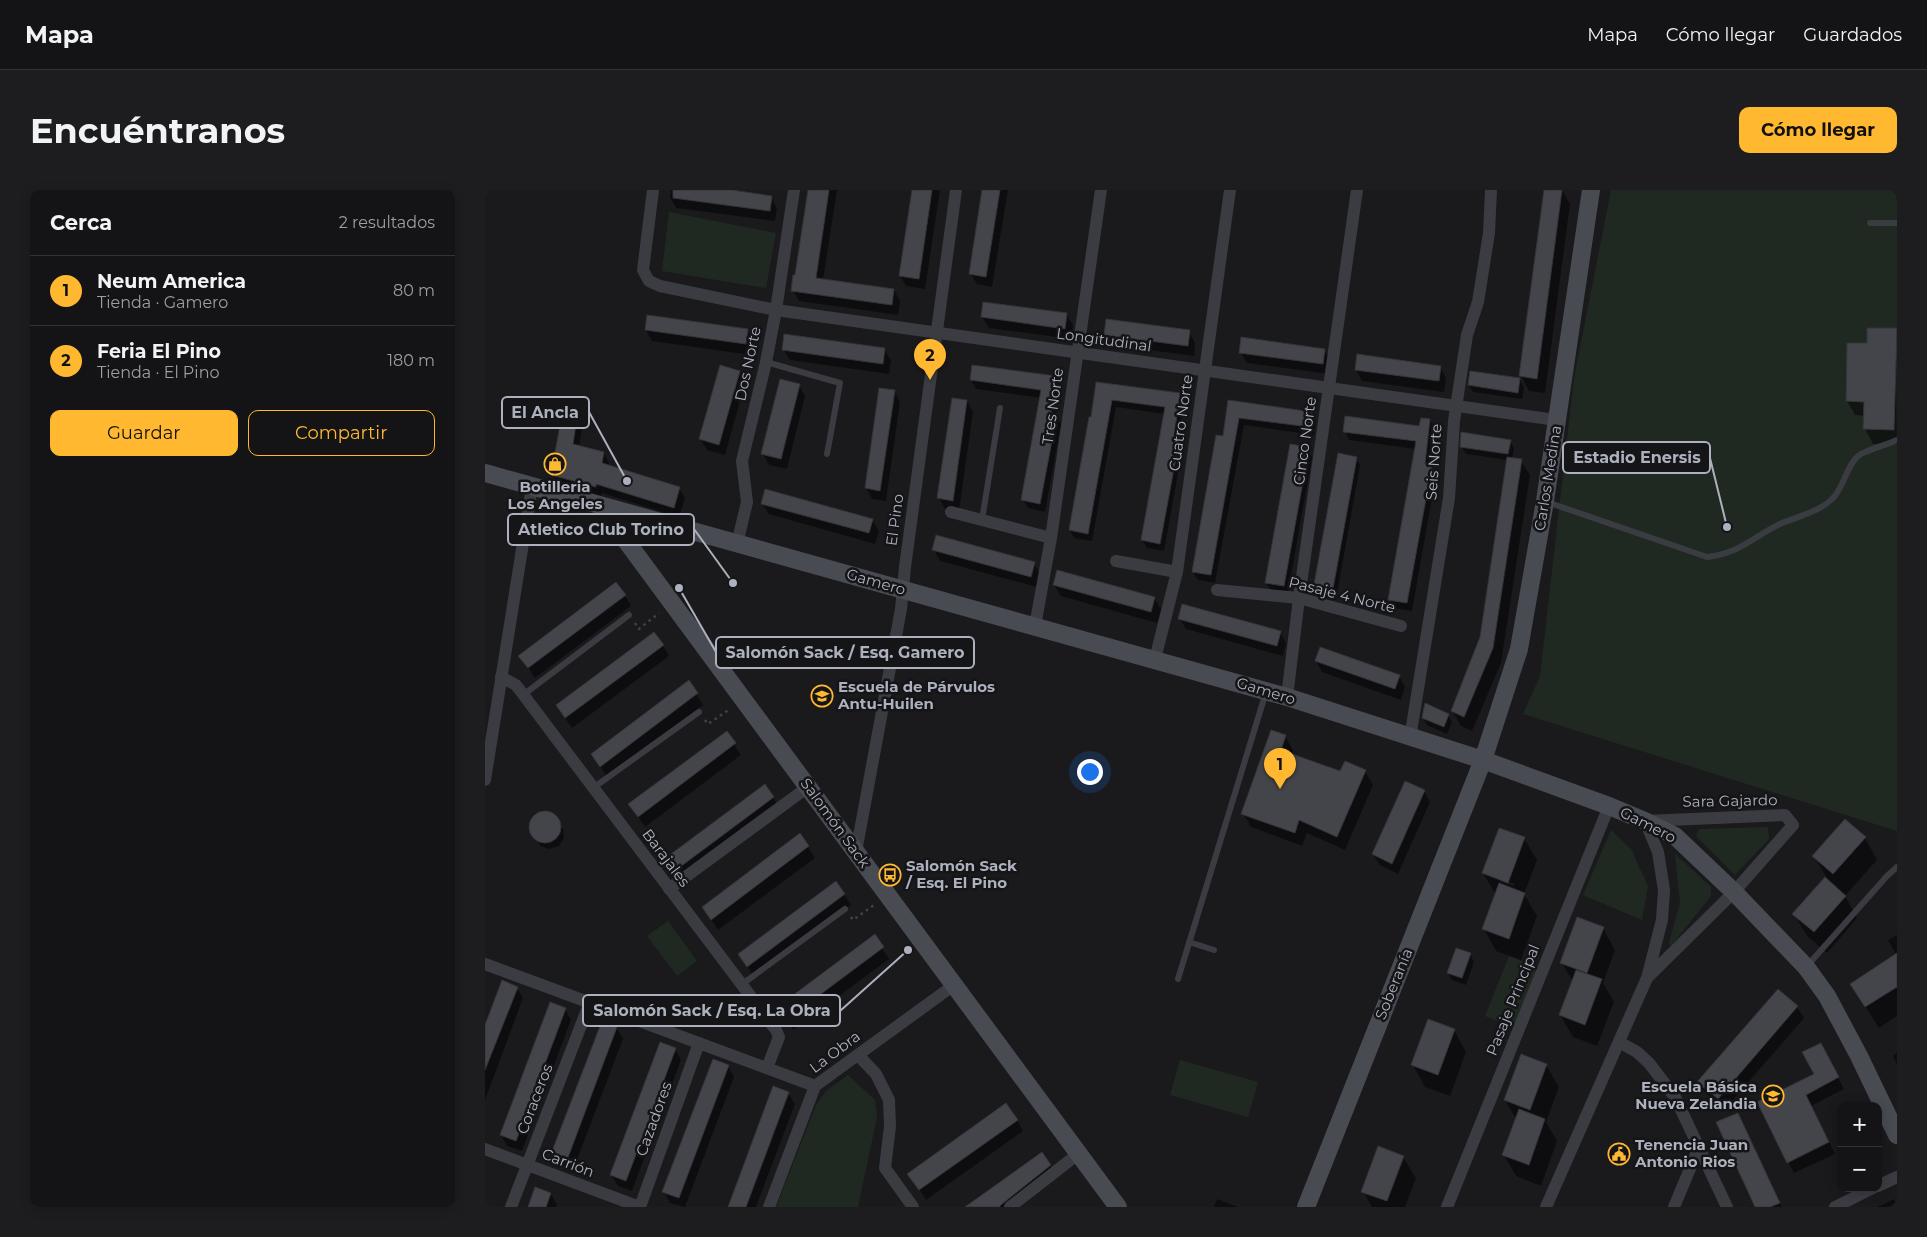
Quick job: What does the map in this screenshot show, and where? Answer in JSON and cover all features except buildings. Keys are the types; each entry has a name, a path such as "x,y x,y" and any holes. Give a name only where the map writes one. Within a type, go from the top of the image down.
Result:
{"street":[{"name":"Longitudinal","path":"653,190 643,270 649,281 660,286 776,310 1557,420"},
{"name":"Dos Norte","path":"737,544 747,502 743,461 776,310 794,190"},
{"name":"El Pino","path":"856,852 903,590 956,190"},
{"name":"Tres Norte","path":"1035,626 1051,538 1101,190"},
{"name":"Cuatro Norte","path":"1155,659 1177,572 1230,190"},
{"name":"Cinco Norte","path":"1287,697 1299,598 1357,190"},
{"name":"Seis Norte","path":"1410,738 1449,498 1451,442 1467,335 1478,302 1489,233 1491,190"},
{"name":"Carlos Medina","path":"1483,760 1519,649 1545,501 1591,190"},
{"name":"Gamero","path":"485,473 1266,690 1483,760 1645,821 1675,836 1734,892 1806,967 1827,996 1859,1056 1897,1135"},
{"path":"485,780 487,751 532,486"},
{"name":"Salomón Sack","path":"613,509 614,520 618,530 1118,1207"},
{"path":"951,512 1051,538"},
{"path":"1116,561 1177,572"},
{"name":"Pasaje 4 Norte","path":"1217,590 1299,598 1401,626"},
{"name":"Barajales","path":"501,677 515,685 523,695 778,1034 779,1038 767,1068"},
{"name":"Soberanía","path":"1306,1207 1483,760"},
{"path":"669,889 808,787"},
{"name":"Pasaje Principal","path":"1447,1207 1609,806"},
{"name":"Sara Gajardo","path":"1546,1207 1647,978 1662,920 1664,890 1658,852 1645,821 1785,815 1793,826 1734,892 1647,978"},
{"path":"486,968 590,1002 815,1086"},
{"name":"La Obra","path":"769,1207 815,1086 954,985"},
{"name":"Coraceros","path":"511,1207 590,1002"},
{"path":"1619,1042 1637,1052 1649,1063 1675,1097 1727,1207"},
{"name":"Cazadores","path":"640,1207 699,1043"},
{"path":"858,1055 876,1074 889,1100 890,1126 885,1168 913,1207"},
{"path":"1674,1207 1699,1147"},
{"name":"Carrión","path":"485,1150 640,1207"},
{"path":"1010,1207 1078,1154"},
{"path":"1882,1184 1897,1177"},
{"path":"1835,1207 1865,1192"}],"lane":[{"path":"1870,222 1897,223"},
{"path":"766,362 840,383 827,454"},
{"path":"982,520 1000,408"},
{"path":"1545,501 1689,552 1707,557 1722,556 1751,542 1779,525 1825,505 1834,498 1850,466 1859,455 1897,440"},
{"path":"523,695 629,615"},
{"path":"1178,979 1266,690"},
{"path":"593,788 699,712"},
{"path":"1806,967 1887,876 1897,868"},
{"path":"741,985 845,909"},
{"path":"1189,942 1214,950"}],"path":[{"path":"643,625 672,603"},
{"path":"699,712 708,724 743,700"}],"shaded area":[{"path":"1611,190 1897,190 1897,831 1523,714 1540,676 1574,378"},
{"path":"669,212 776,233 766,288 662,271"},
{"path":"1768,827 1769,839 1735,875 1696,836 1699,829"},
{"path":"1611,830 1631,849 1648,886 1642,920 1583,895"},
{"path":"1675,854 1711,887 1711,896 1671,946 1669,943 1680,903"},
{"path":"668,921 697,961 677,976 647,936"},
{"path":"1509,956 1542,969 1518,1029 1485,1016"},
{"path":"1180,1060 1258,1082 1248,1117 1170,1095"},
{"path":"848,1075 875,1100 877,1117 858,1207 776,1207 816,1105 826,1091"}],"place":[{"name":"Feria El Pino","path":"930,380"},
{"name":"Botilleria Los Angeles","path":"555,464"},
{"name":"El Ancla","path":"627,481"},
{"name":"Estadio Enersis","path":"1727,527"},
{"name":"Atletico Club Torino","path":"733,583"},
{"name":"Salomón Sack / Esq. Gamero","path":"679,588"},
{"name":"Escuela de Párvulos Antu-Huilen","path":"822,696"},
{"name":"Neum America","path":"1280,789"},
{"name":"Salomón Sack / Esq. El Pino","path":"890,875"},
{"name":"Salomón Sack / Esq. La Obra","path":"908,950"},
{"name":"Escuela Básica Nueva Zelandia","path":"1773,1096"},
{"name":"Tenencia Juan Antonio Rios","path":"1619,1154"}]}
